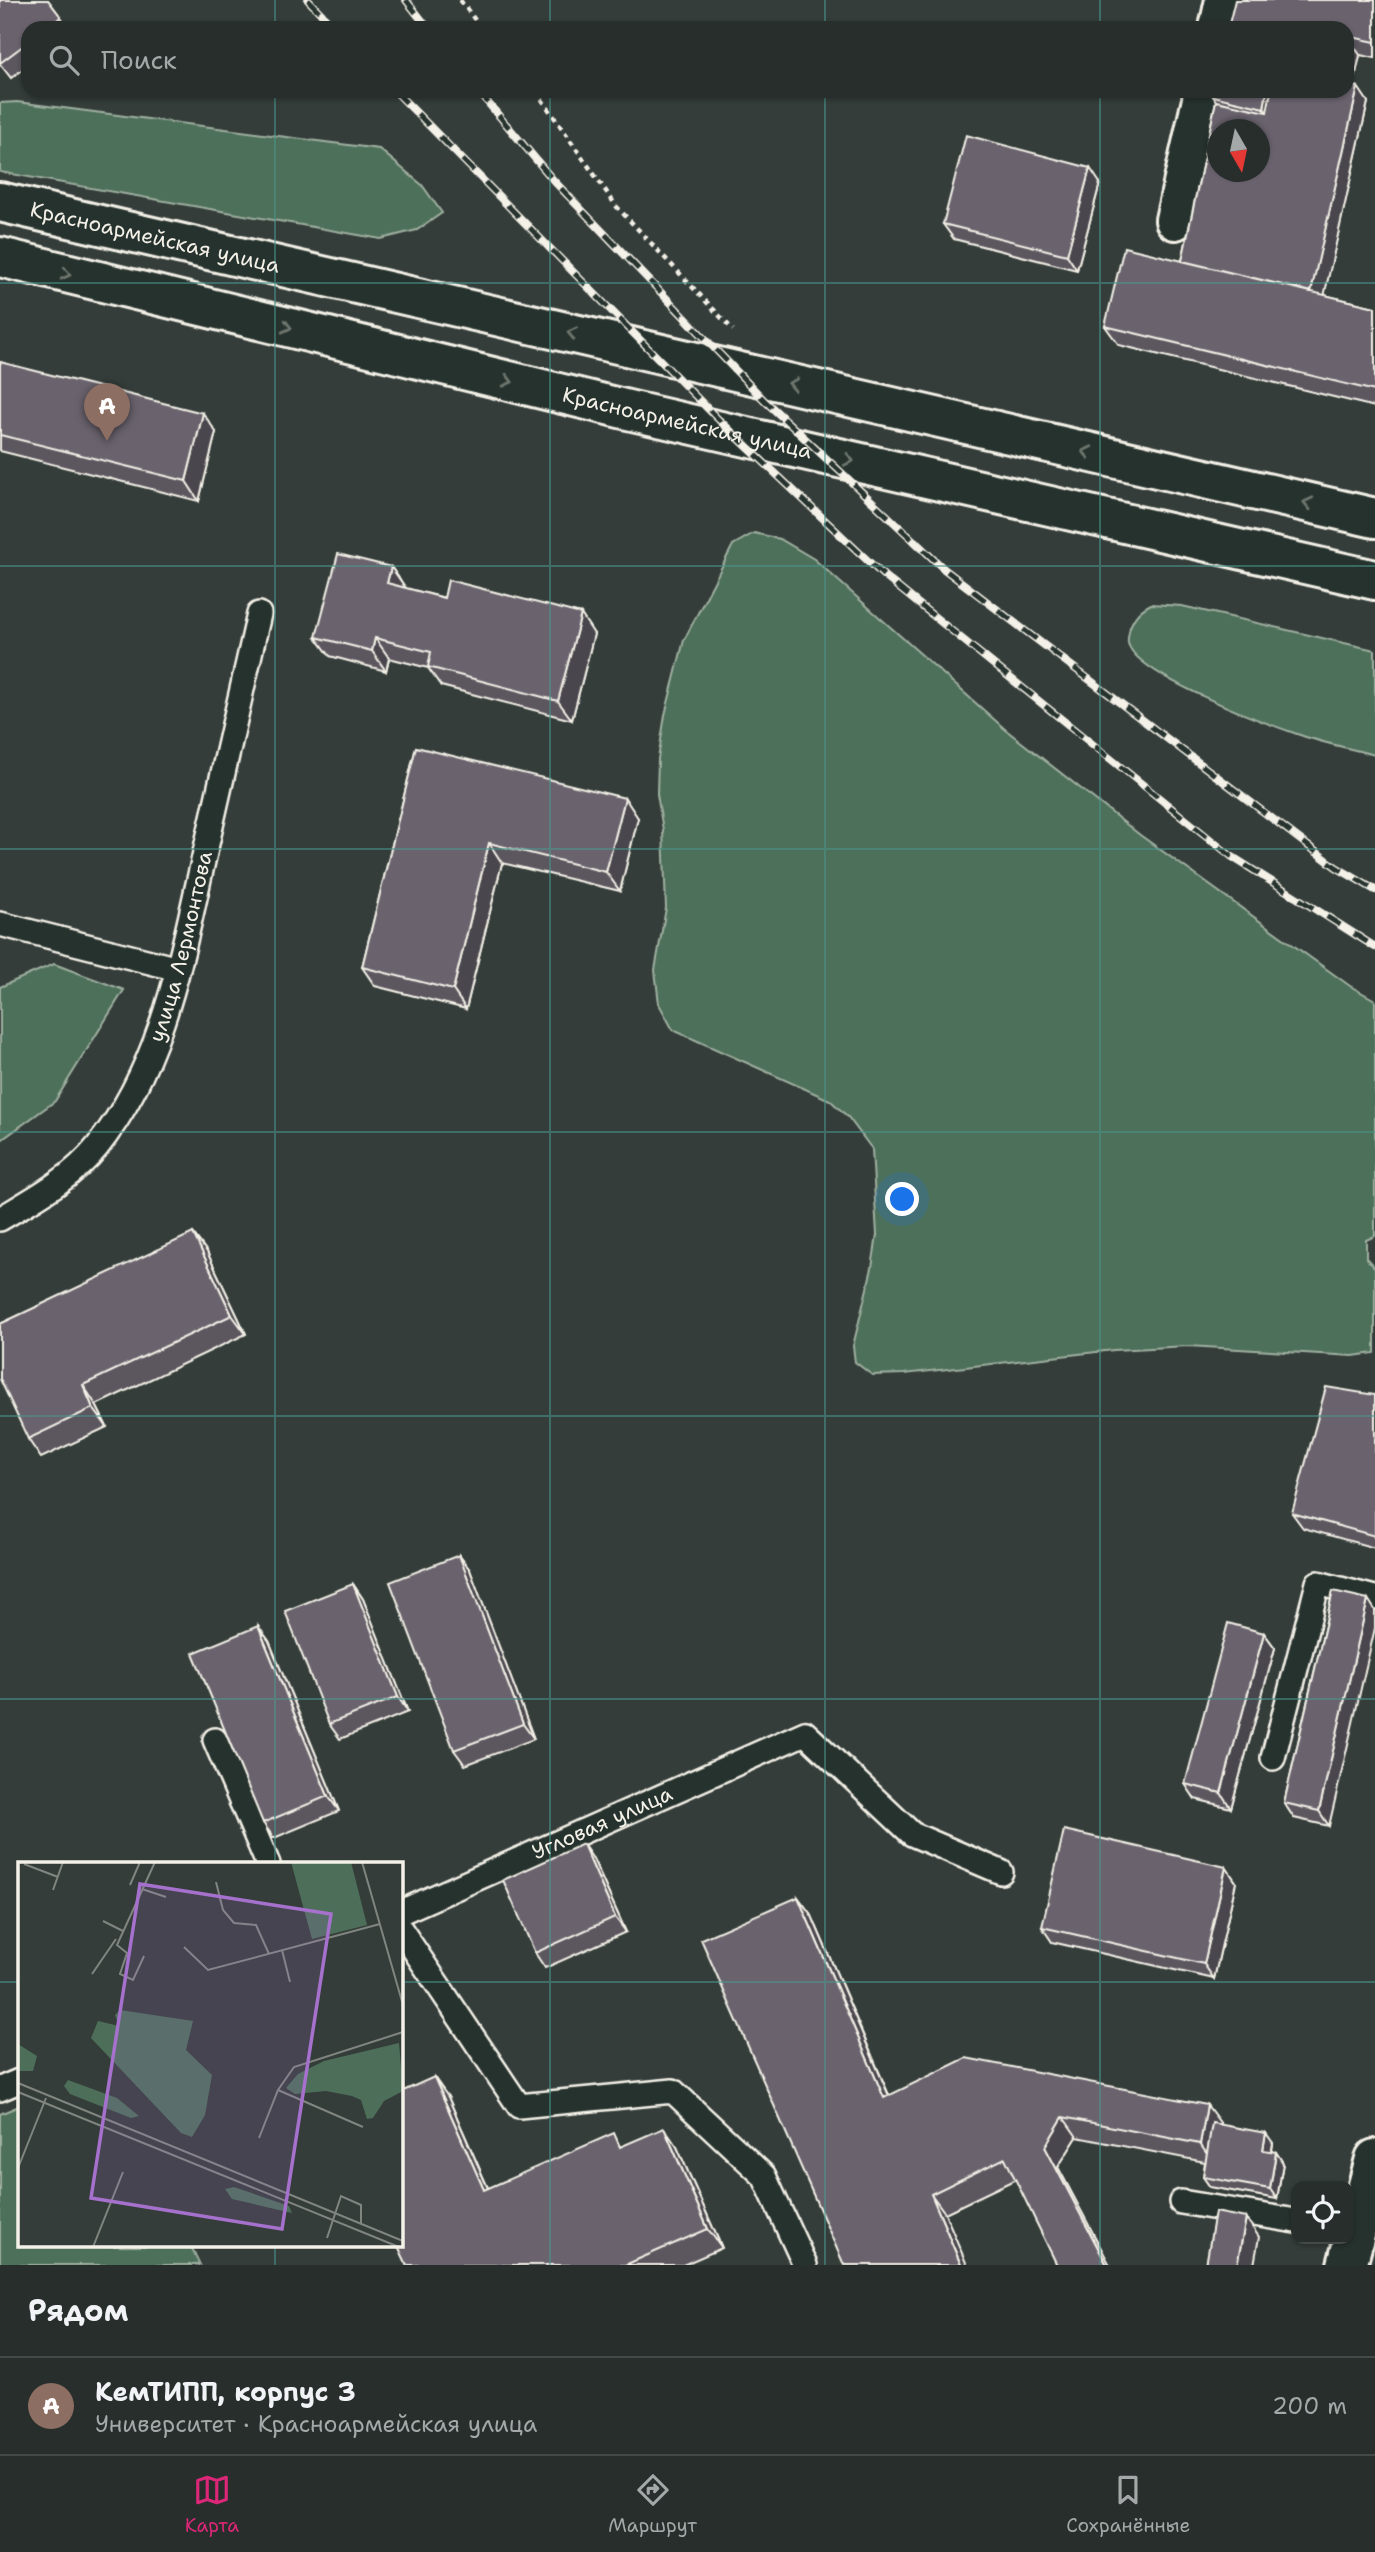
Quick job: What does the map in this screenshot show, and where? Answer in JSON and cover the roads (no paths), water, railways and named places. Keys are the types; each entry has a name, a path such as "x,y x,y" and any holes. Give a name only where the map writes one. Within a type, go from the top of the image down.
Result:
{"main road":[{"path":"1220,21 1225,0"},
{"path":"1175,220 1202,98"},
{"name":"Красноармейская улица","path":"0,202 1375,518"},
{"name":"Красноармейская улица","path":"0,257 628,410 1375,580"},
{"path":"1354,2229 1375,2159"}],"lane":[{"name":"улица Лермонтова","path":"0,1219 60,1183 95,1149 125,1110 151,1057 178,970 259,614"},
{"path":"0,924 178,970"},
{"path":"1273,1758 1318,1583 1375,1598"},
{"name":"Угловая улица","path":"402,1912 806,1733 912,1834 1001,1872"},
{"path":"215,1740 267,1862"},
{"path":"402,1931 520,2106 673,2091 764,2176 805,2265"},
{"path":"0,2089 18,2081"},
{"path":"1181,2202 1291,2220"}],"railway":[{"path":"308,0 328,21"},
{"path":"406,0 422,21"},
{"path":"402,98 719,420 884,576 1231,856 1375,947"},
{"path":"484,98 554,181 765,401 944,569 1336,867 1375,890"}],"place":[{"name":"КемТИПП, корпус 3","path":"107,441"}]}
